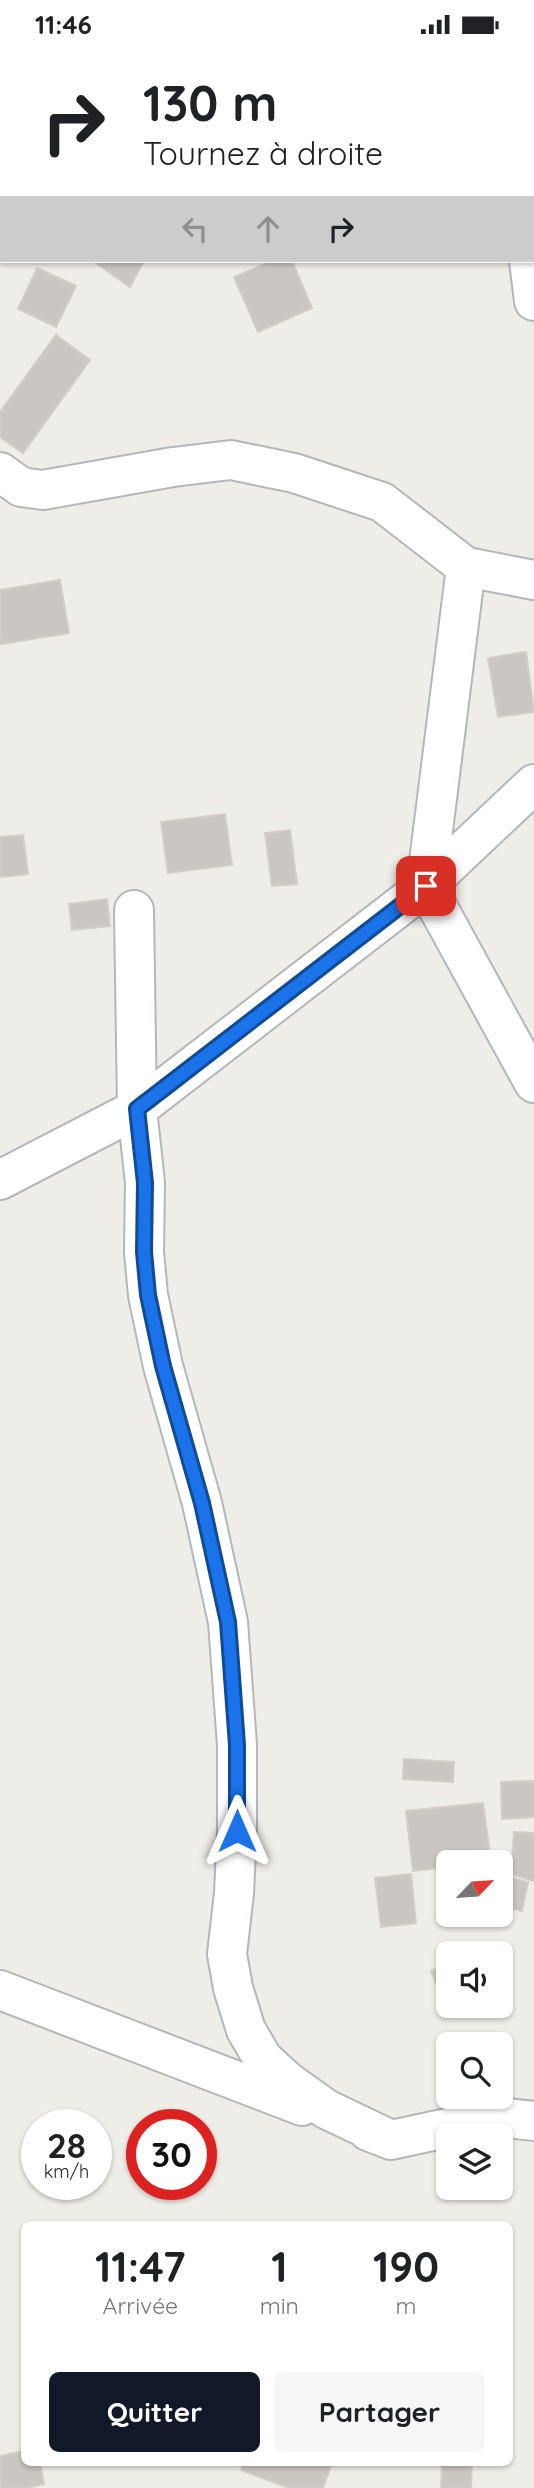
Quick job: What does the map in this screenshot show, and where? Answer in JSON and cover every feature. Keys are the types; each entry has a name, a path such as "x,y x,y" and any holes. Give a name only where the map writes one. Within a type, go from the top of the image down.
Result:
{"street":[{"path":"529,263 534,301"},
{"path":"0,472 21,487 43,491 173,467 231,460 281,470 382,502 466,567 534,579"},
{"path":"466,567 426,886 534,1083"},
{"path":"0,1180 137,1109 426,886 534,784"},
{"path":"134,910 137,1109 145,1183 144,1252 148,1295 163,1366 202,1503 228,1622 237,1745 237,1831 227,1954 233,1989 246,2031 263,2059 287,2081 326,2109 391,2140"},
{"path":"0,1990 391,2140 498,2117 534,2121"}],"building":[{"path":"96,263 143,263 130,287"},
{"path":"267,263 293,263 312,308 258,332 234,277"},
{"path":"37,268 76,286 56,327 18,309"},
{"path":"56,335 90,360 23,453 0,437 0,412"},
{"path":"60,580 69,633 1,644 0,590"},
{"path":"526,652 534,712 498,717 488,658"},
{"path":"225,814 232,865 168,873 161,822"},
{"path":"290,830 297,884 272,886 265,833"},
{"path":"23,835 28,874 0,877 0,837"},
{"path":"107,899 110,926 72,930 69,904"},
{"path":"404,1759 454,1762 453,1782 403,1779"},
{"path":"534,1781 534,1817 502,1819 501,1782"},
{"path":"483,1803 489,1850 436,1850 436,1868 413,1871 406,1811"},
{"path":"514,1832 534,1833 534,1881 513,1875"},
{"path":"411,1874 416,1923 381,1927 375,1878"},
{"path":"513,1878 528,1882 522,1911 513,1909"},
{"path":"436,1969 436,1983 431,1971"},
{"path":"21,2452 21,2466 41,2466 44,2484 26,2488 0,2488 0,2456"},
{"path":"242,2466 331,2466 323,2488 289,2488 241,2470"},
{"path":"442,2466 472,2466 471,2488 441,2488"}],"route":[{"path":"237,1831 237,1745 228,1622 202,1503 163,1366 148,1295 144,1252 145,1183 137,1109 426,886"}]}
